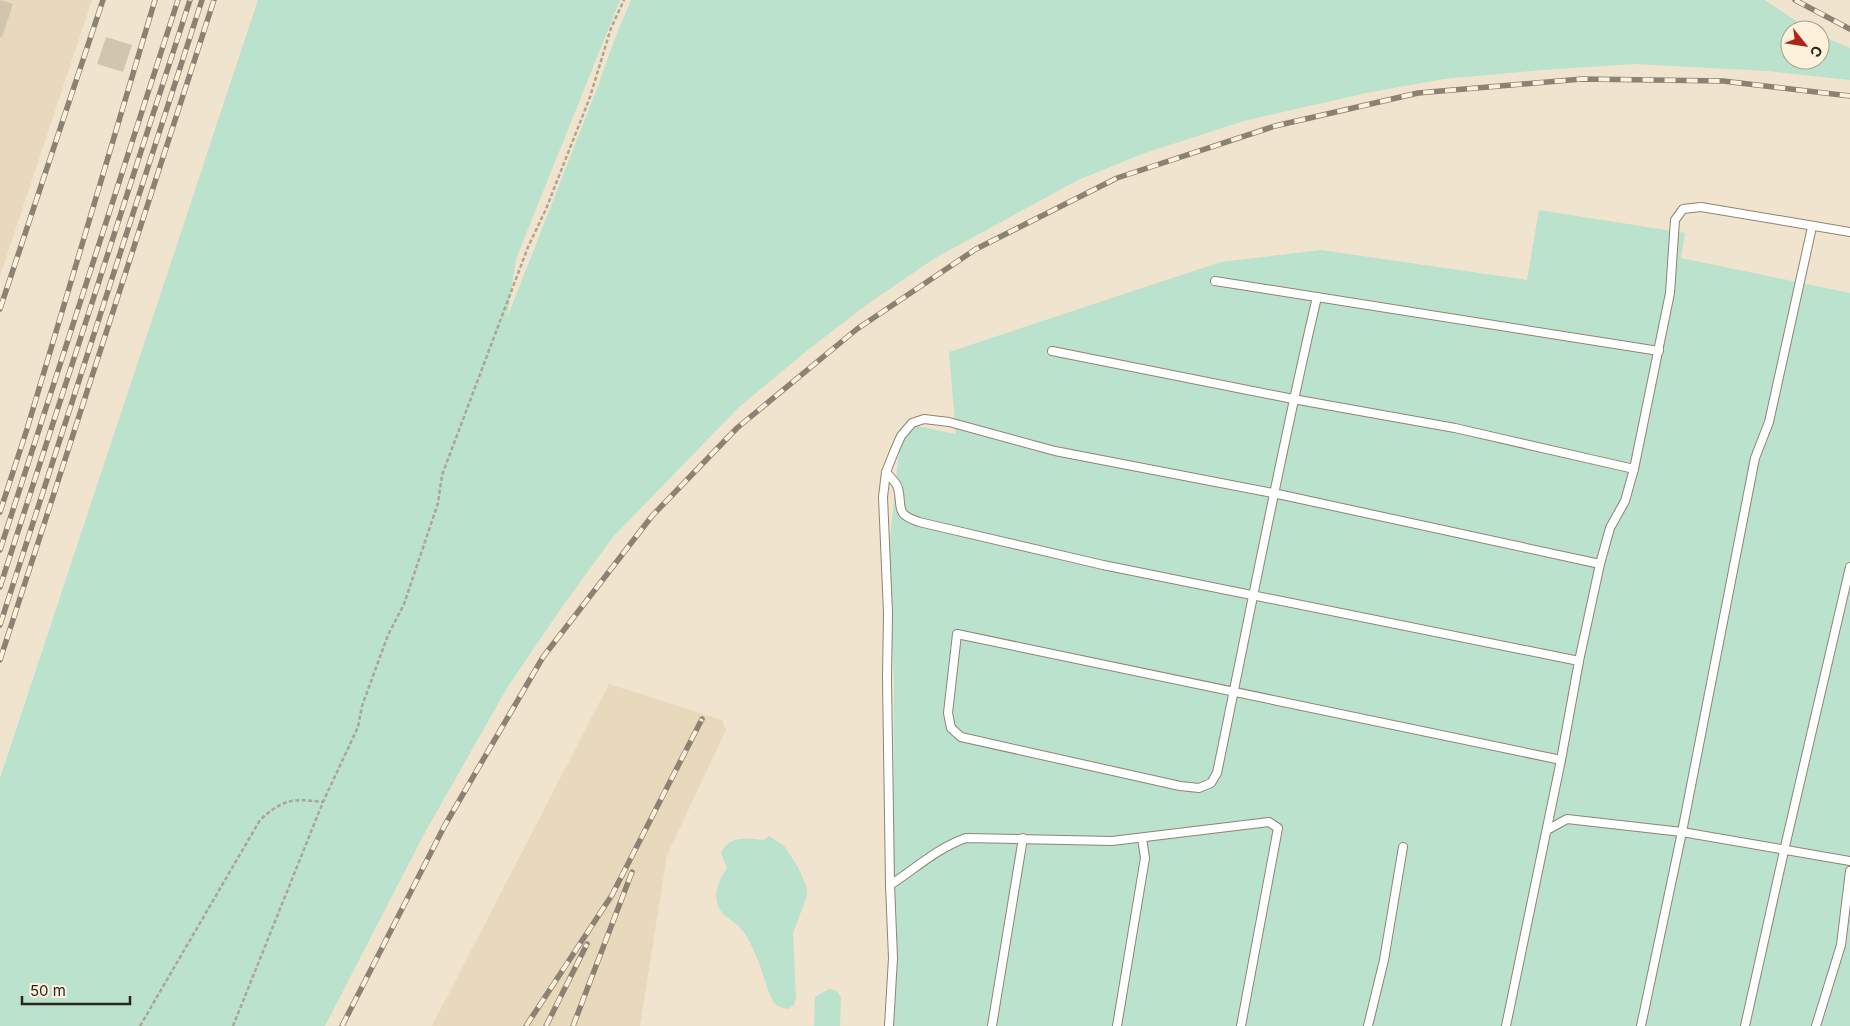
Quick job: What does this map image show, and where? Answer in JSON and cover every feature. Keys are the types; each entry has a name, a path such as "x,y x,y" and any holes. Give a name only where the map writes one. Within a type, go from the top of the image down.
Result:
{"lane":[{"path":"1506,1026 1562,760 1578,661 1600,564 1610,528 1625,501 1634,469 1659,352 1670,293 1675,220 1683,209 1701,207 1850,232"},
{"path":"1641,1026 1682,832 1755,458 1769,422 1812,226"},
{"path":"1215,281 1659,352"},
{"path":"1317,297 1273,493 1234,692 1216,773 1211,784 1199,788 1180,786 961,737 951,728 948,713 957,634 1234,692 1562,760"},
{"path":"1052,351 1293,399 1455,428 1634,469"},
{"path":"889,1026 893,958 890,886 888,613 883,497 886,472 901,436 912,423 924,419 949,422 1055,451 1273,493 1600,564"},
{"path":"886,472 898,487 899,509 908,518 919,522 1103,565 1578,661"},
{"path":"1745,1026 1850,567"},
{"path":"1547,830 1567,819 1682,832 1850,861"},
{"path":"890,886 926,859 954,842 966,838 1112,841 1269,822 1278,828 1241,1026"},
{"path":"992,1026 1023,838"},
{"path":"1117,1026 1145,858 1142,838"},
{"path":"1368,1026 1384,960 1403,847"},
{"path":"1816,1026 1841,945 1850,871"}],"path":[{"path":"233,1026 323,802 358,727 362,706 388,635 404,604 438,503 442,475 528,247 546,209 590,97 611,28 624,0"},
{"path":"140,1026 260,820 275,806 289,800 323,802"}],"shaded area":[{"path":"0,0 92,0 0,276"},
{"path":"609,684 722,720 726,730 667,855 640,1026 432,1026"}],"green space":[{"path":"258,0 620,0 516,259 507,318 631,0 1765,0 1795,20 1780,20 1780,70 1830,70 1830,39 1850,48 1850,80 1767,71 1634,64 1542,70 1444,79 1366,93 1244,121 1145,153 1078,180 935,258 869,303 809,349 739,407 613,537 562,607 507,688 423,836 325,1026 0,1026 0,778"},
{"path":"1539,210 1685,233 1681,258 1850,293 1850,1026 888,1026 893,887 894,684 888,559 900,441 913,425 956,434 949,352 1221,262 1321,250 1527,280"},
{"path":"769,836 784,846 798,867 807,888 807,896 793,933 796,998 794,1005 788,1009 774,1003 749,940 744,932 721,911 716,897 719,882 727,868 721,853 724,847 734,840 763,840"},
{"path":"829,989 837,991 841,998 840,1026 814,1026 815,997"}],"building":[{"path":"0,0 13,4 2,37 0,37"},
{"path":"106,37 132,45 123,72 97,64"}],"railway":[{"path":"0,309 103,0"},
{"path":"0,512 27,429 155,0"},
{"path":"0,550 178,0"},
{"path":"0,587 190,0"},
{"path":"0,625 202,0"},
{"path":"0,660 214,0"},
{"path":"1795,0 1850,29"},
{"path":"342,1026 445,825 543,657 652,516 737,428 857,329 976,249 1117,178 1275,126 1418,93 1582,79 1723,81 1850,96"},
{"path":"526,1026 612,895 702,719"},
{"path":"573,1026 632,872"},
{"path":"546,1026 587,944"}]}
